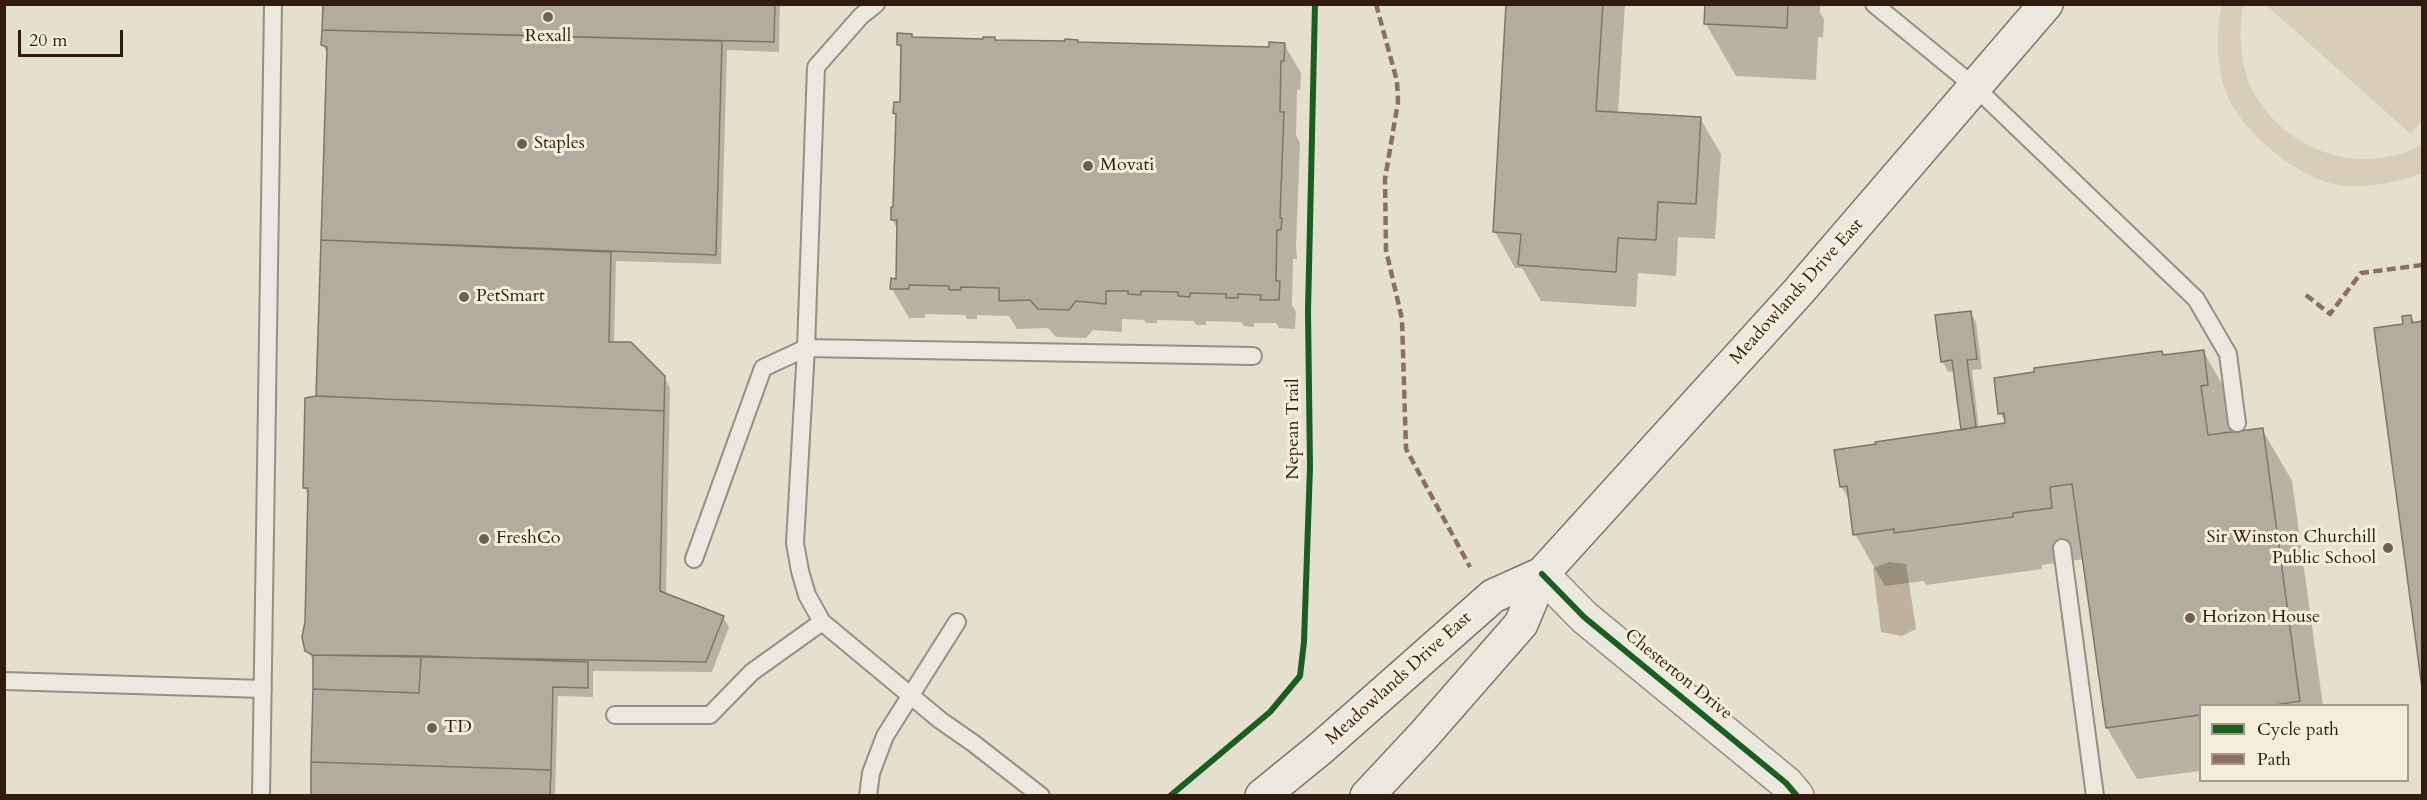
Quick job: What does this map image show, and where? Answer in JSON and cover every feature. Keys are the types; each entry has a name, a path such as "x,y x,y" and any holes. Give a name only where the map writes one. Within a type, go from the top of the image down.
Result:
{"main road":[{"name":"Meadowlands Drive East","path":"1367,795 1423,736 1521,624 1542,574 1799,291 2046,4"},
{"name":"Meadowlands Drive East","path":"1262,795 1321,748 1493,596 1542,574"},
{"name":"Chesterton Drive","path":"1542,574 1584,617 1786,783 1797,795"}],"lane":[{"path":"261,795 273,4"},
{"path":"876,4 861,16 816,67 806,348 795,543 800,571 807,595 822,622 940,720 1038,794"},
{"path":"1874,4 1975,87 2196,299 2228,354 2237,423"},
{"path":"694,559 763,368 806,348 1252,356"},
{"path":"2062,549 2095,795"},
{"path":"615,715 710,715 752,672 822,622"},
{"path":"868,795 871,773 885,736 957,622"},
{"path":"4,681 262,689"}],"shaded area":[{"path":"2222,5 2243,5 2241,39 2246,74 2255,95 2269,115 2287,131 2307,145 2329,154 2352,158 2376,159 2400,154 2422,144 2422,173 2405,179 2364,186 2330,183 2294,166 2260,140 2235,110 2224,85 2218,50 2218,26"},
{"path":"2266,5 2422,5 2422,121 2411,134"},
{"path":"1889,562 1906,564 1916,629 1902,636 1881,632 1873,568"}],"building":[{"name":"Rexall","path":"323,4 775,4 774,42 322,30"},
{"path":"1506,4 1603,4 1596,111 1701,117 1696,204 1658,202 1656,240 1618,238 1616,272 1518,265 1521,234 1493,232"},
{"path":"1705,4 1788,4 1787,28 1704,24"},
{"name":"Staples","path":"322,30 722,41 716,255 321,240 327,47 321,45"},
{"name":"Movati","path":"897,33 912,34 912,37 983,39 983,37 995,37 995,40 1065,41 1065,39 1078,40 1078,42 1269,47 1269,42 1285,43 1284,61 1281,61 1280,112 1284,112 1280,218 1282,218 1281,230 1277,230 1276,281 1280,281 1279,300 1260,300 1261,295 1238,294 1238,298 1226,298 1226,294 1190,293 1190,297 1178,296 1178,292 1141,291 1141,295 1128,294 1128,291 1106,291 1106,304 1076,301 1069,310 1038,309 1030,300 999,301 999,288 961,287 961,290 949,290 949,286 909,285 909,289 890,289 891,278 896,279 897,220 891,220 891,207 893,207 896,114 893,113 894,102 900,102 901,45 897,45"},
{"name":"PetSmart","path":"321,240 611,252 609,342 631,342 665,376 664,411 316,396"},
{"path":"1971,311 1977,359 1967,360 1976,427 1961,430 1952,360 1941,362 1935,315"},
{"path":"2411,315 2412,323 2422,321 2422,688 2374,328 2403,324 2402,316"},
{"name":"Horizon House","path":"2204,350 2208,385 2201,386 2208,435 2263,428 2300,701 2281,704 2199,704 2199,715 2106,728 2072,484 2050,487 2052,508 2013,513 2013,517 1894,533 1894,529 1853,535 1847,486 1840,487 1834,450 2005,423 2004,413 1998,414 1994,378 2034,372 2034,368 2162,351 2163,355"},
{"name":"FreshCo","path":"316,396 664,411 660,591 724,616 706,662 313,655 305,651 302,637 305,622 308,488 303,488 305,398"},
{"path":"313,655 421,656 419,693 313,689"},
{"name":"TD","path":"421,656 588,662 588,688 553,687 551,770 311,762 313,689 419,693"},
{"path":"311,762 551,770 550,796 311,796"}],"marked path":[{"path":"1376,4 1397,81 1398,102 1385,179 1386,250 1402,319 1406,449 1470,567"},
{"path":"2306,295 2330,314 2361,273 2422,265"}],"cycle path":[{"name":"Nepean Trail","path":"1170,796 1270,712 1300,676 1304,642 1310,467 1308,311 1315,4"},
{"path":"1542,574 1584,617 1786,783 1797,796"}],"place":[{"name":"Rexall","path":"548,17"},
{"name":"Staples","path":"522,144"},
{"name":"Movati","path":"1088,166"},
{"name":"PetSmart","path":"464,297"},
{"name":"FreshCo","path":"484,539"},
{"name":"Sir Winston Churchill Public School","path":"2388,548"},
{"name":"Horizon House","path":"2190,618"},
{"name":"TD","path":"432,728"}]}
